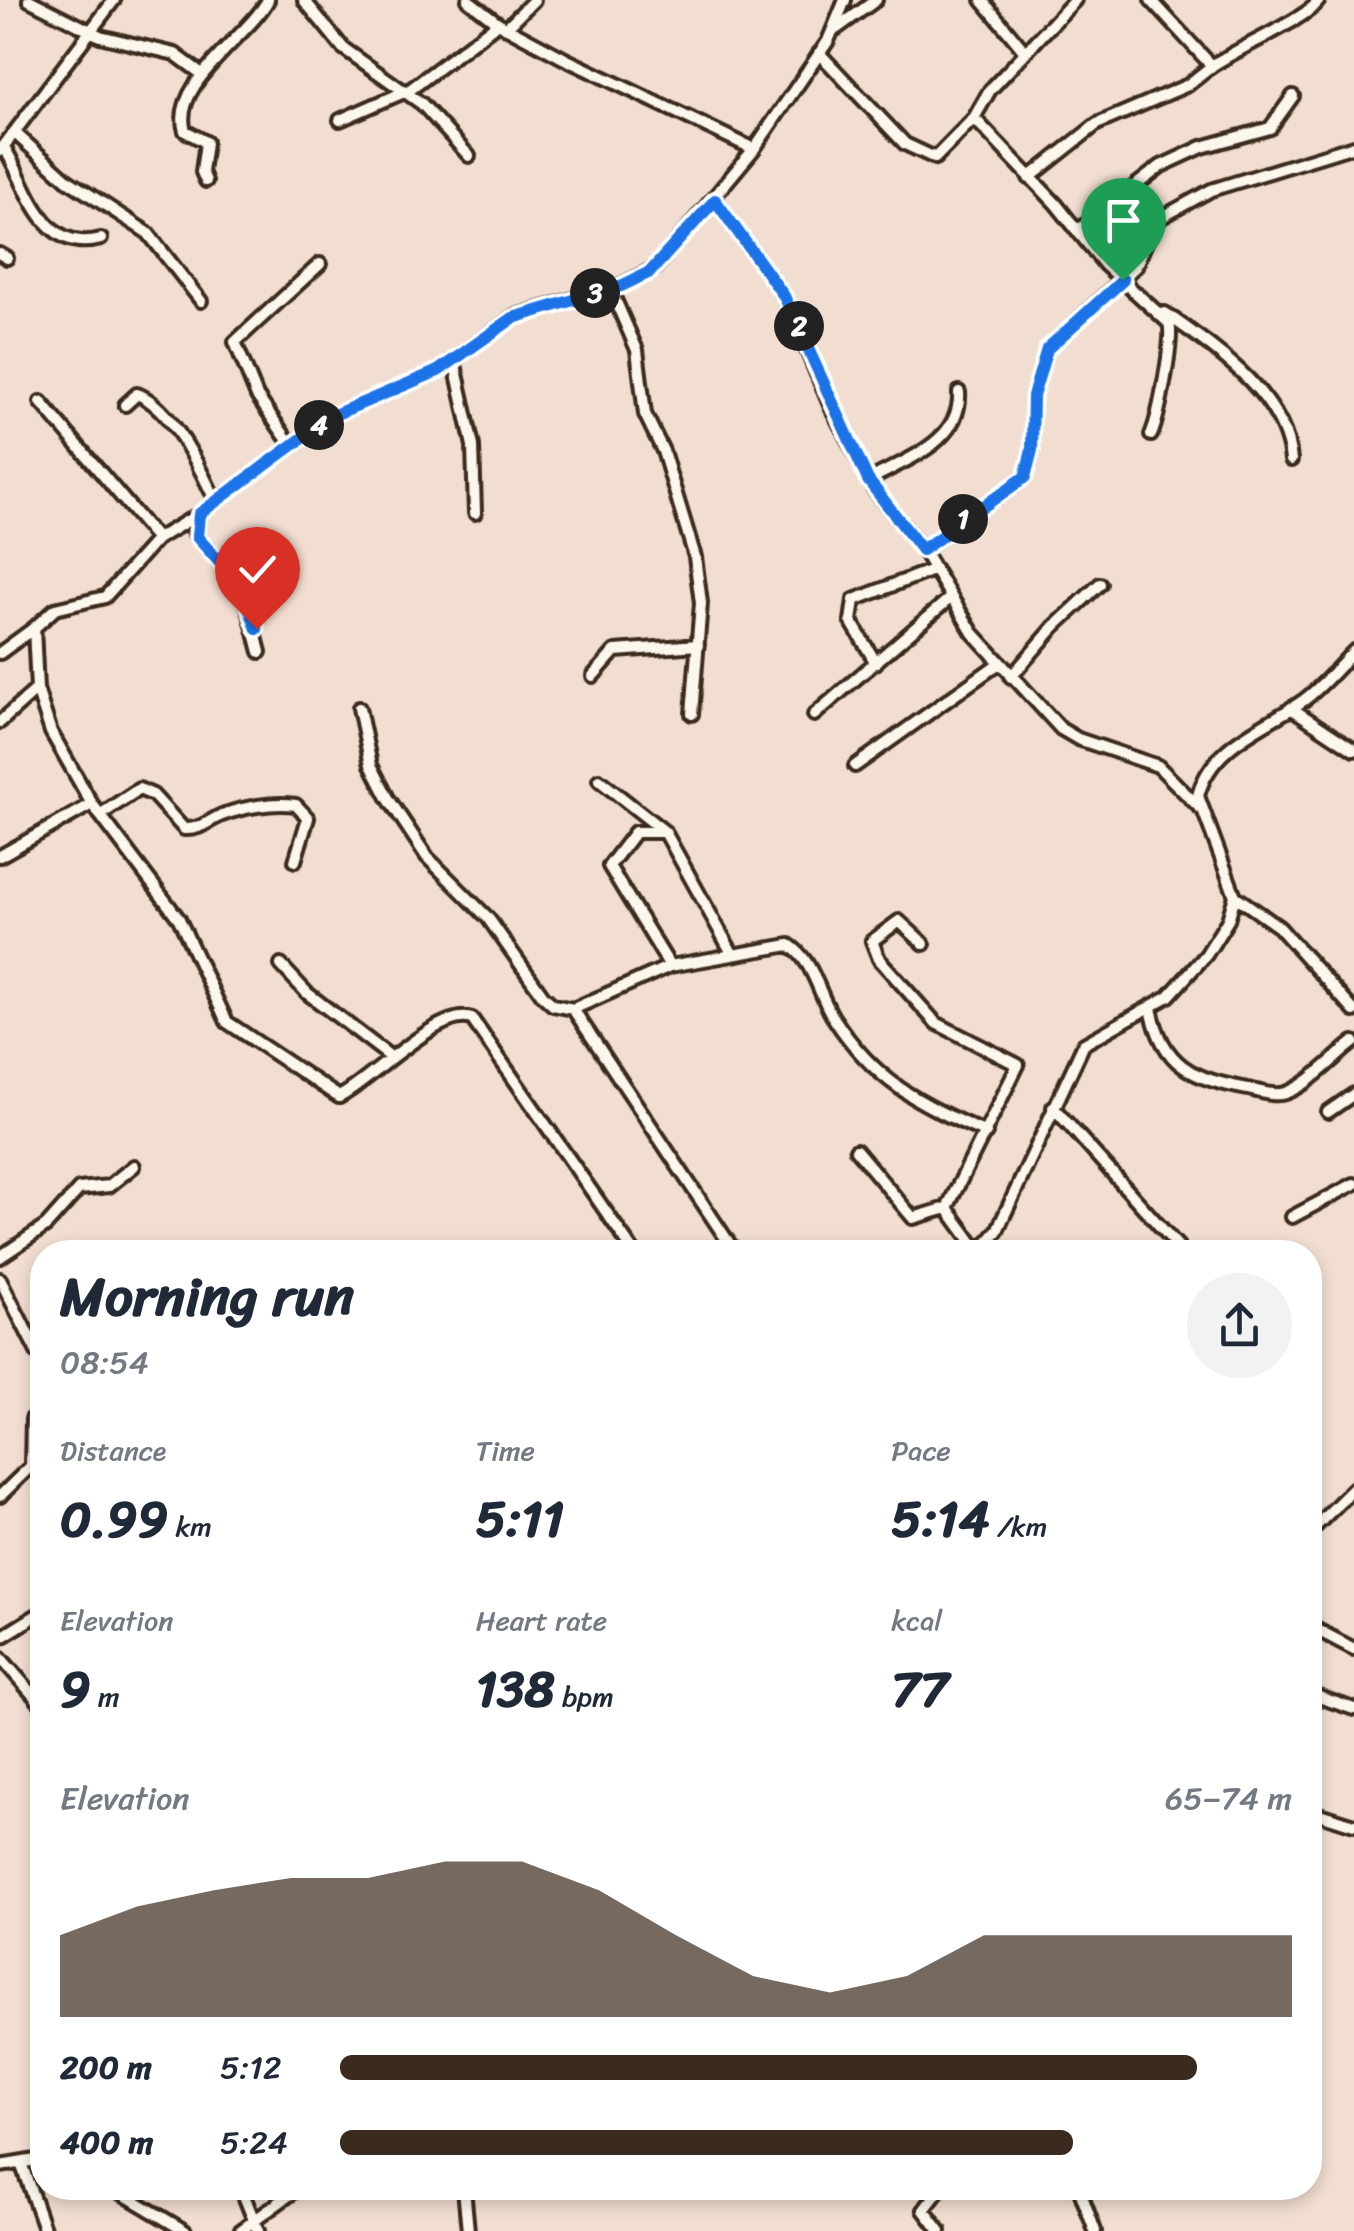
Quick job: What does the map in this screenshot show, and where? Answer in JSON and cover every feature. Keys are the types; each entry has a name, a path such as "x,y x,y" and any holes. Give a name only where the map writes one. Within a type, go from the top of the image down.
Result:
{"street":[{"path":"29,0 89,31 175,54 202,74"},
{"path":"101,239 77,242 43,222 2,149 114,0"},
{"path":"206,180 202,172 206,142 182,127 202,74 257,20 268,0"},
{"path":"304,0 343,48 427,108 469,156"},
{"path":"468,0 502,26 681,118 754,149"},
{"path":"340,120 404,92 534,0"},
{"path":"0,653 56,609 105,597 156,539 199,514 290,445 351,405 424,377 513,318 610,288 655,268 754,149 835,29 845,0"},
{"path":"835,29 876,0"},
{"path":"982,0 1025,52"},
{"path":"820,53 905,144 922,156 940,156 974,118 990,90 1075,0"},
{"path":"1151,0 1212,66"},
{"path":"1029,178 1097,124 1188,85 1240,45 1303,16 1319,0"},
{"path":"1078,230 1161,166 1202,147 1270,128 1292,96"},
{"path":"974,118 1123,280 1254,383 1288,444 1291,460"},
{"path":"16,134 76,187 148,233 201,301"},
{"path":"922,550 1025,477 1032,450 1033,396 1047,349 1139,262 1152,224 1211,190 1354,146"},
{"path":"715,200 784,296 868,480 922,550 950,599 998,664 1078,739 1158,766 1200,808 1214,832 1235,896 1228,920 1206,955 1169,996 1091,1036 1073,1061 997,1231 989,1240"},
{"path":"290,445 257,396 236,342 320,264"},
{"path":"610,288 637,350 645,414 660,443 695,557 701,603 692,714"},
{"path":"1152,434 1161,412 1163,364 1172,337 1169,323 1156,307"},
{"path":"454,360 474,446 476,514"},
{"path":"868,480 946,434 960,406 959,392"},
{"path":"125,405 137,394 146,398 190,447 216,502"},
{"path":"42,402 156,539"},
{"path":"199,514 197,537 244,591 260,652"},
{"path":"876,663 850,621 854,600 935,569"},
{"path":"1011,676 1054,627 1100,584"},
{"path":"814,715 950,599"},
{"path":"34,628 38,690 51,732 92,804 180,919 232,1028 339,1097 459,1016 472,1019 626,1240"},
{"path":"593,676 616,651 698,645"},
{"path":"1200,808 1201,784 1212,764 1245,735 1290,708 1354,650"},
{"path":"855,766 998,664"},
{"path":"0,722 38,690"},
{"path":"358,708 371,766 426,857 488,918 553,1005 572,1009 670,966 780,943 796,949 834,1018 888,1081 915,1101 986,1133"},
{"path":"1290,708 1354,750"},
{"path":"599,780 665,832 732,952"},
{"path":"100,815 139,789 153,794 184,829 271,804 296,806 308,818 295,861"},
{"path":"0,856 92,804"},
{"path":"665,832 635,832 609,866 670,966"},
{"path":"1235,896 1279,927 1354,1011"},
{"path":"856,1150 913,1218 947,1208 1018,1069 1016,1062 936,1023 879,959 872,941 899,921 924,944"},
{"path":"281,965 307,993 392,1058"},
{"path":"1151,1008 1156,1034 1184,1068 1217,1083 1274,1094 1296,1087 1354,1042"},
{"path":"572,1009 727,1240"},
{"path":"1328,1112 1354,1094"},
{"path":"1053,1108 1172,1240"},
{"path":"0,1257 46,1226 79,1190 109,1186 134,1166"},
{"path":"1292,1217 1354,1184"},
{"path":"947,1208 970,1240"},
{"path":"0,1280 30,1338"},
{"path":"0,1496 30,1467"},
{"path":"1322,1520 1354,1488"},
{"path":"0,1638 30,1619"},
{"path":"1322,1632 1354,1649"},
{"path":"0,1657 30,1691"},
{"path":"1322,1698 1354,1710"},
{"path":"1322,1815 1354,1825"},
{"path":"0,2166 30,2161"},
{"path":"21,2163 30,2188"},
{"path":"34,2200 45,2231"},
{"path":"134,2200 185,2231"},
{"path":"246,2200 256,2226"},
{"path":"240,2231 256,2226 285,2200"},
{"path":"465,2200 468,2231"},
{"path":"932,2200 924,2210 940,2231"},
{"path":"1083,2200 1095,2231"}],"route":[{"path":"257,629 242,587 206,552 197,537 199,514 334,415 438,371 513,318 621,286 650,272 715,200 784,296 830,404 868,480 922,550 1025,477 1032,450 1033,396 1047,349 1089,306 1123,280"}]}
